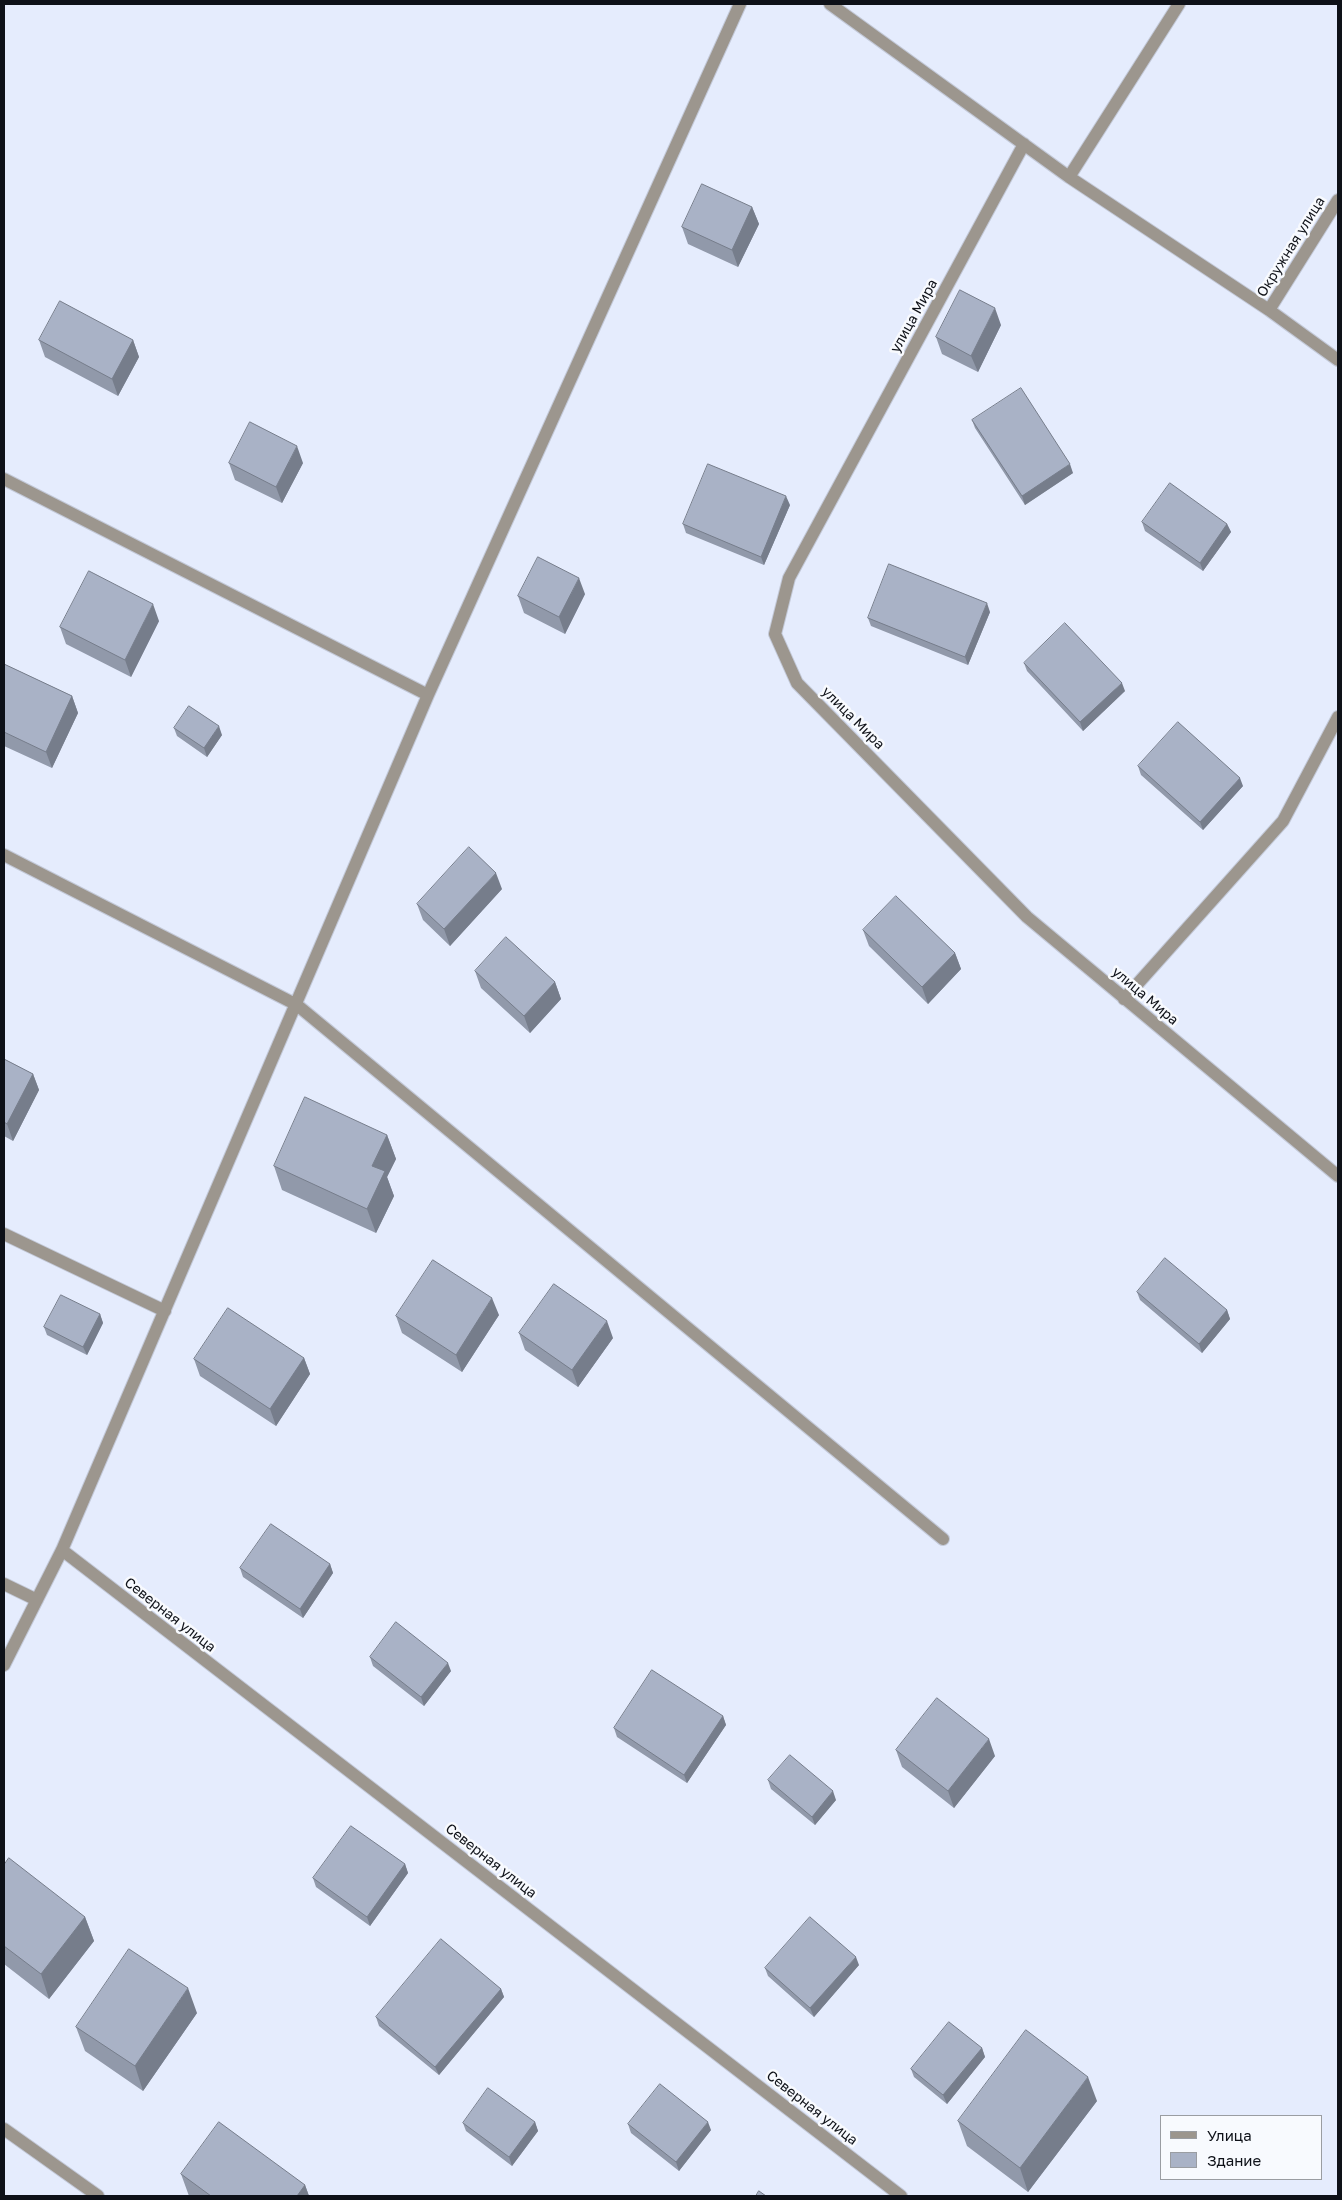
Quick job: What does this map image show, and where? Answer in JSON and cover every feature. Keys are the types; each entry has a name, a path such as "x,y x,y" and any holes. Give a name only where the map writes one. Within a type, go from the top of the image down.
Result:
{"street":[{"path":"4,1665 62,1550 297,1005 428,695 740,4"},
{"path":"830,4 1069,177 1269,310 1338,360"},
{"path":"1069,177 1179,4"},
{"name":"улица Мира","path":"1024,144 789,578 775,634 797,683 1027,916 1338,1176"},
{"name":"Окружная улица","path":"1269,310 1338,200"},
{"path":"4,479 428,695"},
{"path":"1124,999 1283,821 1338,717"},
{"path":"4,855 297,1005 943,1540"},
{"path":"4,1234 165,1311"},
{"name":"Северная улица","path":"62,1550 901,2196"},
{"path":"4,1584 36,1600"},
{"path":"4,2129 98,2196"}],"building":[{"path":"702,184 752,207 732,250 682,227"},
{"path":"960,290 995,308 971,356 936,337"},
{"path":"60,301 133,340 112,379 39,340"},
{"path":"1021,388 1070,464 1022,496 972,420"},
{"path":"250,422 297,446 276,487 229,463"},
{"path":"708,464 786,496 761,557 683,524"},
{"path":"1170,483 1227,524 1200,563 1142,522"},
{"path":"538,557 579,578 559,617 518,596"},
{"path":"889,564 987,603 965,657 868,618"},
{"path":"89,571 153,604 125,660 60,627"},
{"path":"1065,623 1122,683 1080,722 1024,663"},
{"path":"4,664 72,696 46,752 4,732"},
{"path":"189,706 219,726 204,748 174,728"},
{"path":"1178,722 1240,778 1200,822 1138,766"},
{"path":"469,847 496,873 444,929 417,904"},
{"path":"896,896 955,953 922,987 863,930"},
{"path":"506,937 555,982 524,1016 475,971"},
{"path":"4,1059 33,1074 7,1124 4,1122"},
{"path":"305,1097 387,1135 372,1166 385,1171 367,1209 274,1166"},
{"path":"1165,1258 1227,1310 1199,1344 1137,1292"},
{"path":"433,1260 492,1298 456,1355 396,1316"},
{"path":"554,1284 607,1321 572,1370 519,1333"},
{"path":"61,1295 100,1314 83,1347 44,1327"},
{"path":"228,1308 304,1358 270,1409 194,1359"},
{"path":"271,1524 330,1564 300,1609 240,1568"},
{"path":"396,1622 448,1663 421,1697 370,1657"},
{"path":"652,1670 723,1716 684,1775 614,1728"},
{"path":"937,1698 989,1739 948,1791 896,1750"},
{"path":"790,1755 833,1791 812,1817 768,1780"},
{"path":"351,1826 405,1864 367,1917 313,1878"},
{"path":"9,1858 85,1917 41,1974 4,1946 4,1865"},
{"path":"810,1917 856,1957 810,2008 765,1968"},
{"path":"441,1939 501,1989 435,2067 376,2017"},
{"path":"129,1949 188,1988 135,2066 76,2027"},
{"path":"949,2022 982,2048 943,2095 911,2069"},
{"path":"1026,2030 1088,2077 1020,2168 958,2121"},
{"path":"660,2084 708,2122 676,2162 628,2124"},
{"path":"488,2088 535,2122 509,2157 463,2123"},
{"path":"219,2122 305,2185 297,2196 211,2196 181,2174"},
{"path":"759,2191 766,2196 756,2196"}]}
